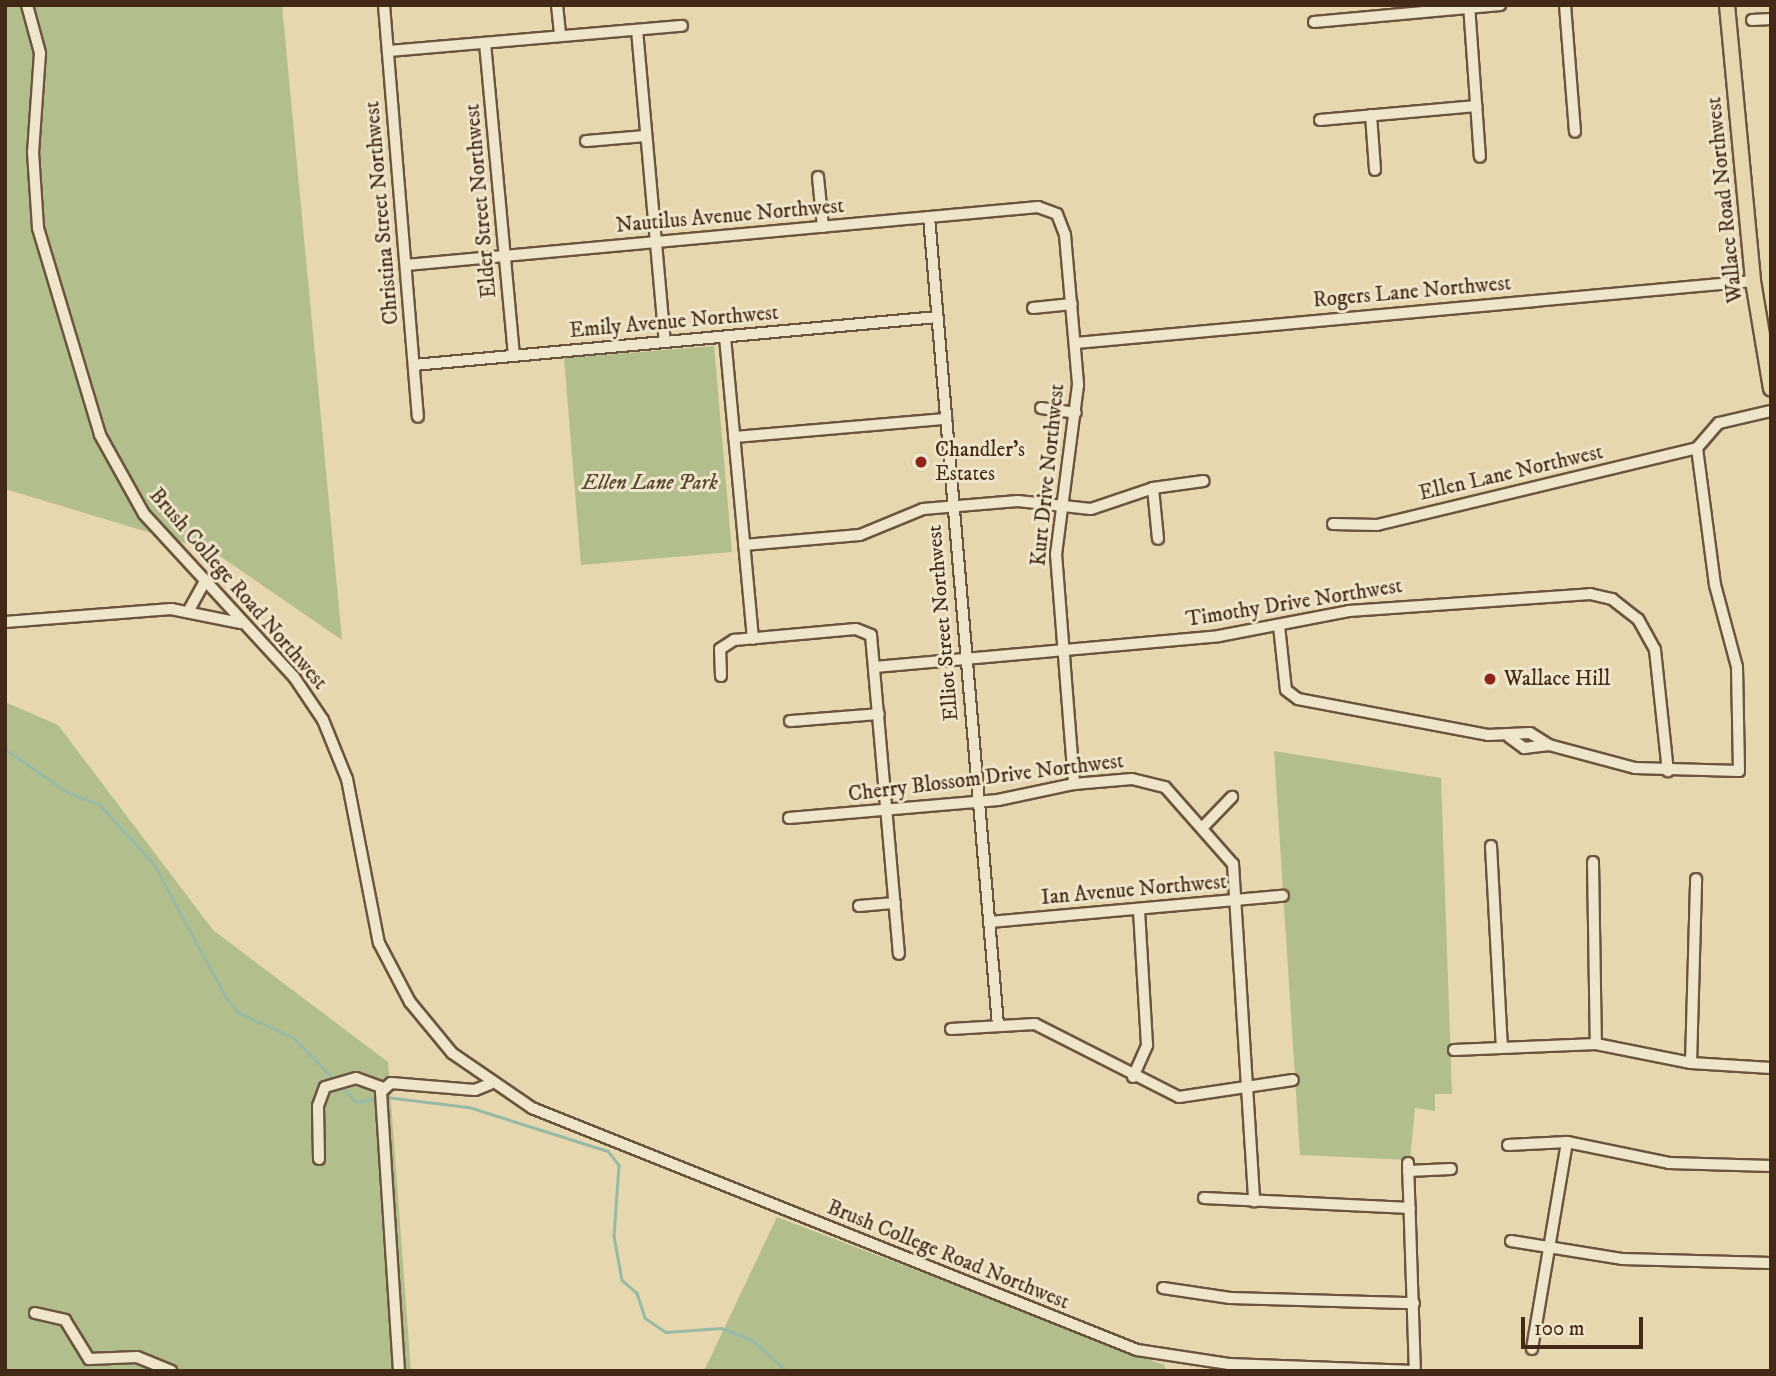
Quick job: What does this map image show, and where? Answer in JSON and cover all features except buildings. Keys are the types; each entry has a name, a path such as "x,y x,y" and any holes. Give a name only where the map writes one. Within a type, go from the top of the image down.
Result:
{"main road":[{"name":"Wallace Road Northwest","path":"1727,5 1753,281 1770,384"}],"street":[{"name":"Brush College Road Northwest","path":"26,5 40,53 33,176 50,281 111,462 144,514 311,699 337,751 369,911 389,965 426,1025 490,1084 544,1113 1137,1350 1229,1364 1415,1371"},
{"name":"Christina Street Northwest","path":"384,5 418,417"},
{"path":"557,5 559,36"},
{"path":"1314,22 1500,5"},
{"path":"1565,5 1575,132"},
{"path":"1469,7 1480,157"},
{"path":"1752,20 1771,19"},
{"path":"388,51 682,26"},
{"path":"637,30 665,342"},
{"name":"Elder Street Northwest","path":"485,43 514,356"},
{"path":"1320,120 1476,106"},
{"path":"1371,115 1375,170"},
{"path":"586,141 646,136"},
{"path":"818,177 823,227"},
{"name":"Nautilus Avenue Northwest","path":"406,265 1038,208 1057,214"},
{"name":"Kurt Drive Northwest","path":"1057,214 1065,235 1076,343 1076,413 1056,574 1074,784"},
{"name":"Elliot Street Northwest","path":"929,217 998,1025"},
{"name":"Rogers Lane Northwest","path":"1076,343 1753,281"},
{"path":"1033,308 1072,304"},
{"name":"Emily Avenue Northwest","path":"414,365 937,317"},
{"path":"725,337 753,639"},
{"path":"1041,408 1076,413"},
{"path":"1279,626 1289,696 1509,737 1530,733 1549,746 1668,771 1739,771 1737,667 1713,572 1697,448 1720,423 1771,411"},
{"path":"734,437 946,419"},
{"name":"Ellen Lane Northwest","path":"1333,524 1377,525 1697,448"},
{"path":"744,545 860,535 910,511 953,506 1110,506 1153,488 1204,481"},
{"path":"1153,488 1158,539"},
{"path":"188,610 205,581"},
{"name":"Timothy Drive Northwest","path":"875,667 1279,626 1320,615 1471,599 1590,594 1612,599 1638,619 1655,650 1668,771"},
{"path":"5,622 188,610 246,625"},
{"path":"721,676 723,645 753,639 867,631 875,667 899,954"},
{"path":"790,721 879,714"},
{"name":"Cherry Blossom Drive Northwest","path":"789,818 978,802 1074,784 1149,782 1165,787 1233,864 1254,1200"},
{"path":"1203,827 1232,797"},
{"path":"1491,846 1502,1047"},
{"path":"1593,862 1596,1044"},
{"path":"1691,1063 1696,879"},
{"name":"Ian Avenue Northwest","path":"989,922 1283,896"},
{"path":"859,906 895,903"},
{"path":"1133,1077 1147,1045 1139,909"},
{"path":"951,1029 1035,1024 1133,1077 1194,1098 1293,1080"},
{"path":"1454,1050 1596,1044 1691,1063 1771,1068"},
{"path":"318,1158 318,1106 325,1087 356,1078 383,1087 405,1083 475,1090 490,1084"},
{"path":"383,1087 379,1101 399,1371"},
{"path":"1532,1349 1567,1142"},
{"path":"1508,1145 1567,1142 1669,1163 1771,1166"},
{"path":"1415,1371 1408,1167 1451,1169"},
{"path":"1204,1198 1410,1208"},
{"path":"1511,1241 1632,1260 1771,1263"},
{"path":"1163,1288 1230,1298 1414,1303"},
{"path":"35,1314 65,1320 89,1359 137,1357 170,1371"}],"green space":[{"path":"5,5 282,5 342,640 214,552 5,489"},
{"name":"Ellen Lane Park","path":"714,346 732,552 581,565 564,358"},
{"name":"Chandler's Estates","path":"921,452 928,455 931,462 928,469 921,472 914,469 911,462 914,455"},
{"path":"5,702 58,725 213,930 388,1062 411,1371 5,1371"},
{"path":"1274,751 1441,778 1452,1094 1435,1094 1435,1111 1415,1108 1410,1160 1300,1155"},
{"path":"777,1217 1164,1365 1166,1371 704,1371"}],"waterway":[{"path":"5,749 67,792 99,804 154,864 226,997 239,1013 294,1038 336,1081"},
{"path":"341,1086 356,1102 380,1098"},
{"path":"386,1097 469,1107 608,1151 619,1165 614,1236 622,1280 637,1293 645,1318 666,1332 721,1328 752,1340 787,1371"}],"place":[{"name":"Chandler's Estates","path":"921,462"},
{"name":"Wallace Hill","path":"1490,679"}]}
